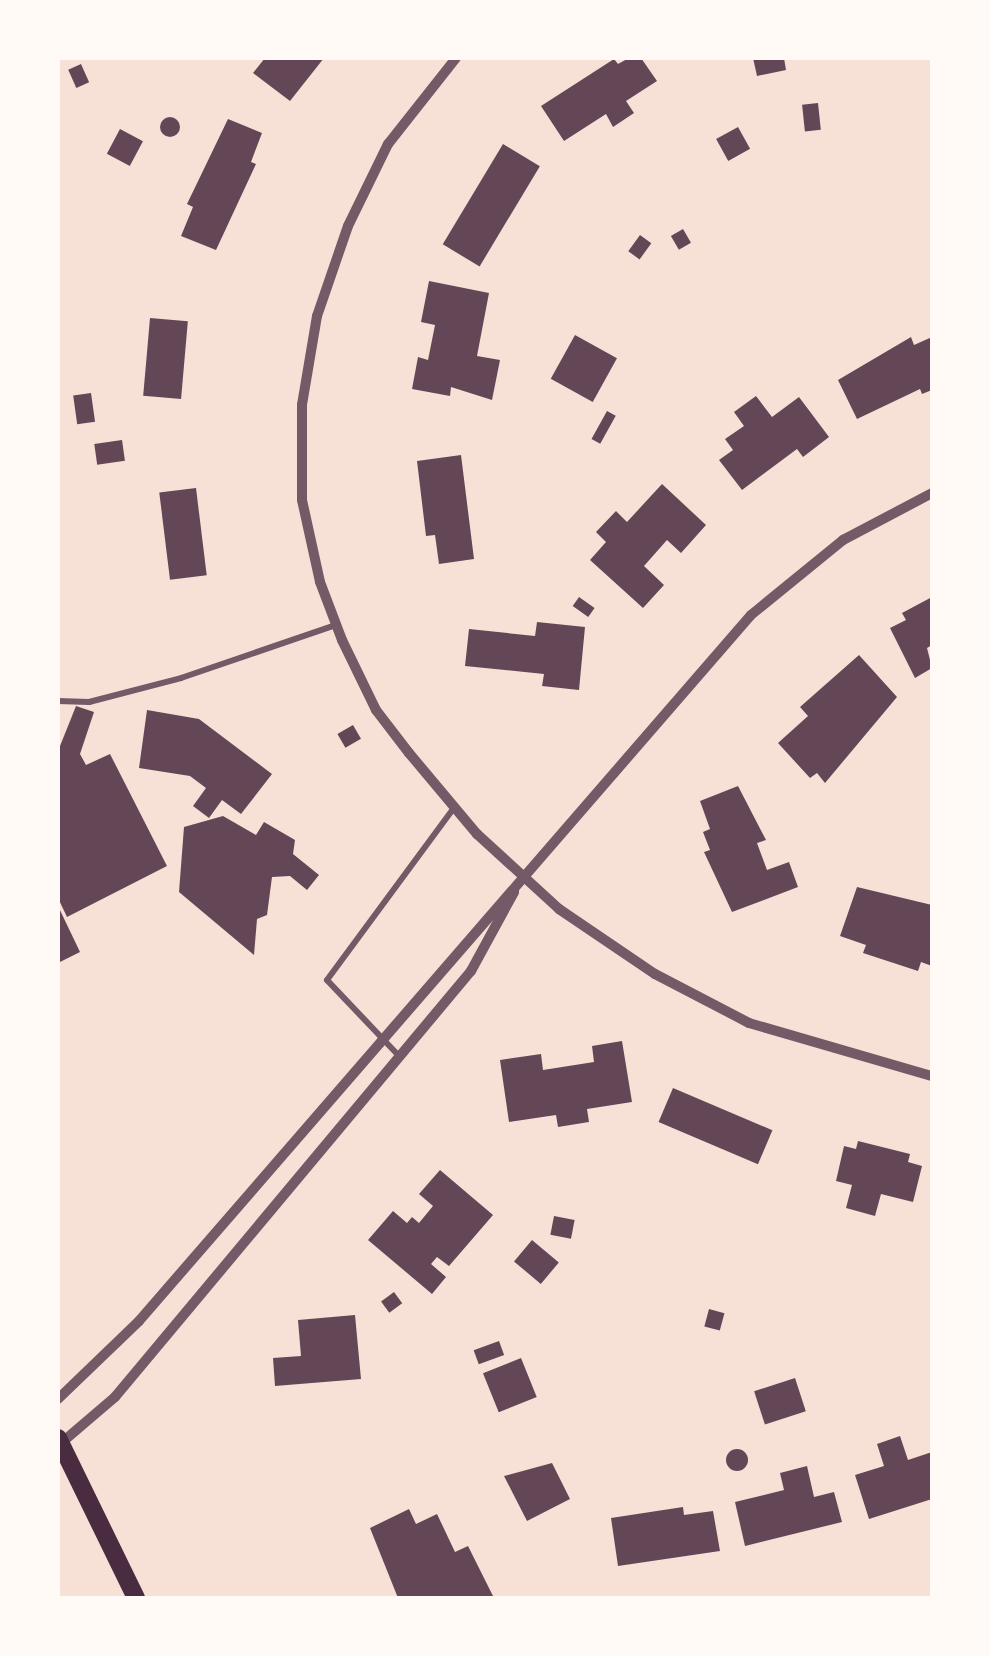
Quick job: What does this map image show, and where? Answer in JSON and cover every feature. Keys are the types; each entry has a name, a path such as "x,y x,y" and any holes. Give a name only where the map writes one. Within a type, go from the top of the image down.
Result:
{"main road":[{"path":"59,1441 136,1598"}],"street":[{"path":"456,58 388,144 348,226 317,316 302,405 302,500 336,625 376,710 455,808 520,877 618,952 700,1000 800,1042 932,1076"},
{"path":"58,1399 139,1322 750,614 843,540 932,494"},
{"path":"59,1441 115,1397 471,971 520,877"}],"lane":[{"path":"58,701 88,702 180,678 336,625"},
{"path":"400,1056 327,980 455,808"}],"building":[{"path":"265,58 324,58 290,101 253,73"},
{"path":"629,58 641,58 657,81 626,101 634,113 613,127 606,114 564,141 541,106 614,59 618,64"},
{"path":"753,58 784,58 786,70 757,76"},
{"path":"81,64 89,82 76,88 68,70"},
{"path":"818,103 821,130 805,132 802,105"},
{"path":"170,117 180,127 170,137 160,127"},
{"path":"228,119 262,133 251,162 256,164 216,250 181,236 193,207 187,204"},
{"path":"738,127 750,149 728,161 716,139"},
{"path":"120,129 143,141 130,166 107,154"},
{"path":"503,144 540,166 480,266 443,244"},
{"path":"683,229 691,243 679,250 671,236"},
{"path":"640,235 651,243 640,259 628,251"},
{"path":"429,281 489,293 477,356 500,360 492,400 451,387 450,396 412,389 418,357 428,360 435,325 421,322"},
{"path":"150,318 188,321 181,399 143,396"},
{"path":"575,335 617,358 593,402 551,379"},
{"path":"911,337 914,345 932,337 932,390 922,394 920,389 857,419 838,380"},
{"path":"91,393 95,422 77,424 73,396"},
{"path":"756,396 772,417 799,397 829,437 803,457 797,449 742,490 719,460 733,450 725,439 744,426 734,412"},
{"path":"607,411 616,416 600,444 591,439"},
{"path":"122,440 125,461 97,465 94,444"},
{"path":"461,455 474,559 439,564 435,535 426,536 417,461"},
{"path":"662,484 706,525 681,553 667,540 644,566 664,585 643,608 590,560 606,542 596,532 616,511 627,522"},
{"path":"196,488 207,575 170,580 159,493"},
{"path":"579,597 595,608 588,617 573,606"},
{"path":"932,597 932,645 927,648 932,668 915,678 890,628 906,620 902,613"},
{"path":"537,622 585,627 579,690 542,686 544,674 465,666 469,629 535,636"},
{"path":"859,655 897,697 825,783 817,773 810,778 778,743 808,716 800,707"},
{"path":"76,706 94,712 80,754 86,765 110,754 167,866 67,917 58,898 58,751"},
{"path":"147,710 199,719 272,774 241,814 222,800 209,818 193,806 206,788 190,776 139,768"},
{"path":"353,725 361,739 345,748 337,734"},
{"path":"738,786 766,840 757,843 767,870 789,862 798,887 732,912 704,852 710,850 703,832 710,829 700,801"},
{"path":"223,816 256,835 264,822 295,840 293,854 319,875 307,890 290,876 272,877 267,915 257,919 254,955 179,892 184,827"},
{"path":"857,887 932,905 932,966 921,962 918,971 863,953 866,945 840,936"},
{"path":"58,906 80,952 58,963"},
{"path":"622,1041 632,1102 587,1109 589,1122 558,1127 556,1115 509,1122 500,1060 541,1054 543,1070 594,1062 592,1046"},
{"path":"673,1088 772,1130 758,1164 659,1122"},
{"path":"858,1141 910,1154 908,1162 922,1166 913,1202 881,1194 875,1216 846,1208 852,1185 836,1181 844,1146 856,1149"},
{"path":"440,1170 493,1215 449,1266 437,1257 431,1264 446,1277 432,1294 368,1240 393,1211 407,1223 412,1217 419,1223 433,1206 419,1194"},
{"path":"554,1216 575,1220 571,1239 550,1235"},
{"path":"532,1240 559,1262 541,1284 514,1261"},
{"path":"394,1292 402,1303 389,1313 381,1301"},
{"path":"709,1309 724,1313 720,1331 704,1326"},
{"path":"355,1315 361,1379 275,1386 273,1358 301,1356 298,1320"},
{"path":"499,1341 504,1355 479,1364 474,1350"},
{"path":"521,1358 537,1397 499,1412 483,1373"},
{"path":"795,1378 806,1411 765,1425 754,1391"},
{"path":"900,1436 908,1460 932,1452 932,1499 869,1519 855,1475 884,1466 877,1444"},
{"path":"737,1449 745,1452 745,1468 737,1471 729,1468 726,1460 729,1452"},
{"path":"552,1463 570,1499 527,1521 504,1476"},
{"path":"807,1466 814,1497 834,1492 842,1522 745,1546 735,1502 784,1490 780,1473"},
{"path":"683,1507 684,1515 713,1511 720,1551 618,1566 611,1518"},
{"path":"409,1509 416,1524 437,1514 455,1552 468,1546 494,1598 398,1598 370,1528"}]}
